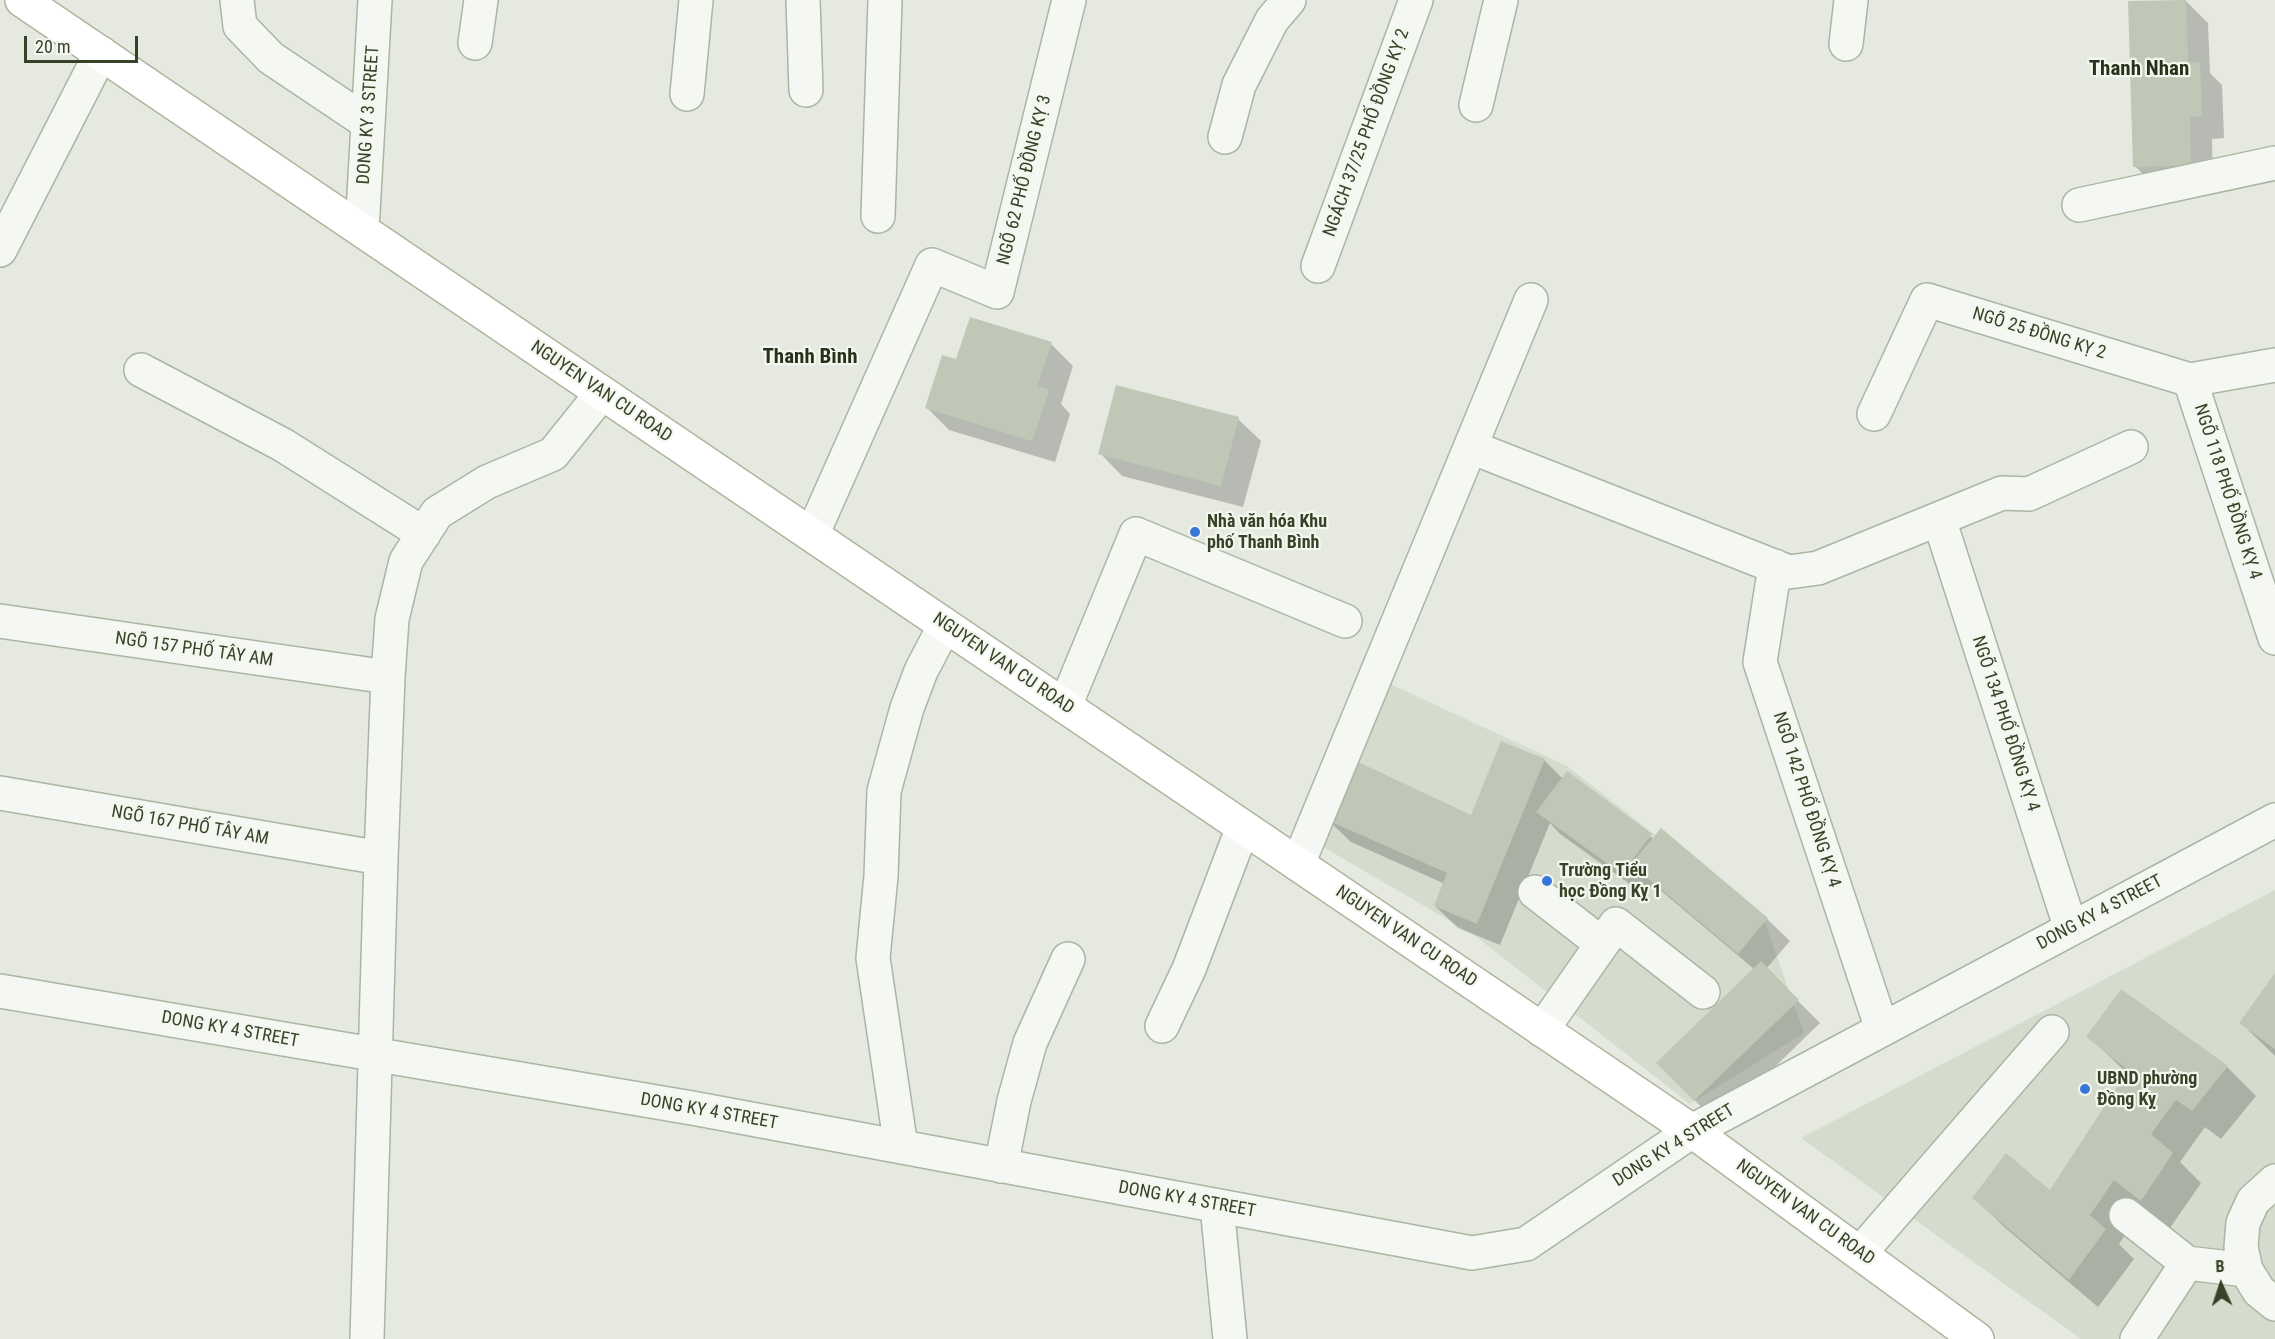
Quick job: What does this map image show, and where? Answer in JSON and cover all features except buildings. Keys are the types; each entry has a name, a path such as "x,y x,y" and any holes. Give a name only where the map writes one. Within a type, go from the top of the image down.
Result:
{"main road":[{"name":"NGUYEN VAN CU ROAD","path":"22,0 1692,1131 1977,1339"}],"street":[{"path":"237,0 240,26 271,58 368,123"},
{"name":"DONG KY 3 STREET","path":"362,230 375,0"},
{"path":"475,43 481,0"},
{"path":"687,94 696,0"},
{"path":"803,0 806,90"},
{"path":"878,216 885,0"},
{"name":"NGÕ 62 PHỐ ĐỒNG KỴ 3","path":"813,535 932,265 997,292 1069,0"},
{"path":"1225,137 1239,85 1272,20 1289,0"},
{"name":"NGÁCH 37/25 PHỐ ĐỒNG KỴ 2","path":"1318,266 1416,0"},
{"path":"1476,105 1501,0"},
{"path":"1846,44 1851,0"},
{"path":"0,250 100,53"},
{"path":"2079,205 2275,163"},
{"path":"1298,864 1531,300"},
{"name":"NGÕ 25 ĐỒNG KỴ 2","path":"1874,414 1927,300 2190,380 2275,365"},
{"path":"141,370 283,445 424,534"},
{"name":"NGÕ 118 PHỐ ĐỒNG KỴ 4","path":"2190,380 2275,638"},
{"path":"367,1339 388,677 392,619 405,561 437,513 487,482 553,454 602,393"},
{"path":"1471,447 1790,572 1818,568 2002,493 2029,494 2131,447"},
{"name":"NGÕ 134 PHỐ ĐỒNG KỴ 4","path":"1939,519 2071,929"},
{"path":"1065,706 1136,534 1345,621"},
{"name":"NGÕ 142 PHỐ ĐỒNG KỴ 4","path":"1775,566 1760,662 1882,1029"},
{"name":"NGÕ 157 PHỐ TÂY AM","path":"0,621 388,677"},
{"path":"902,1147 873,958 881,876 884,791 910,699 921,671 945,625"},
{"name":"NGÕ 167 PHỐ TÂY AM","path":"0,793 381,858"},
{"name":"DONG KY 4 STREET","path":"0,990 692,1108 1472,1253 1526,1244 1692,1131 2275,820"},
{"path":"1162,1026 1189,969 1243,827"},
{"path":"1535,892 1602,944"},
{"path":"1542,1030 1616,924 1704,992"},
{"path":"1001,1166 1014,1101 1030,1043 1068,959"},
{"path":"1860,1253 2052,1032"},
{"path":"2275,1181 2253,1200 2243,1222 2241,1247 2246,1270 2259,1291 2275,1304"},
{"path":"1217,1206 1230,1339"},
{"path":"2126,1215 2187,1263 2246,1270"},
{"path":"2138,1339 2187,1263"}],"shaded area":[{"name":"Trường Tiểu học Đồng Kỵ 1","path":"1386,682 1567,766 1764,920 1804,1033 1690,1104 1474,935 1313,841"},
{"name":"UBND phường Đồng Kỵ","path":"2275,890 2275,1339 2081,1339 1801,1138"}],"place":[{"name":"Nhà văn hóa Khu phố Thanh Bình","path":"1195,532"},
{"name":"Trường Tiểu học Đồng Kỵ 1","path":"1547,881"},
{"name":"UBND phường Đồng Kỵ","path":"2085,1089"}],"district":[{"name":"Thanh Nhan","path":"2139,70"},
{"name":"Thanh Bình","path":"810,358"}]}
